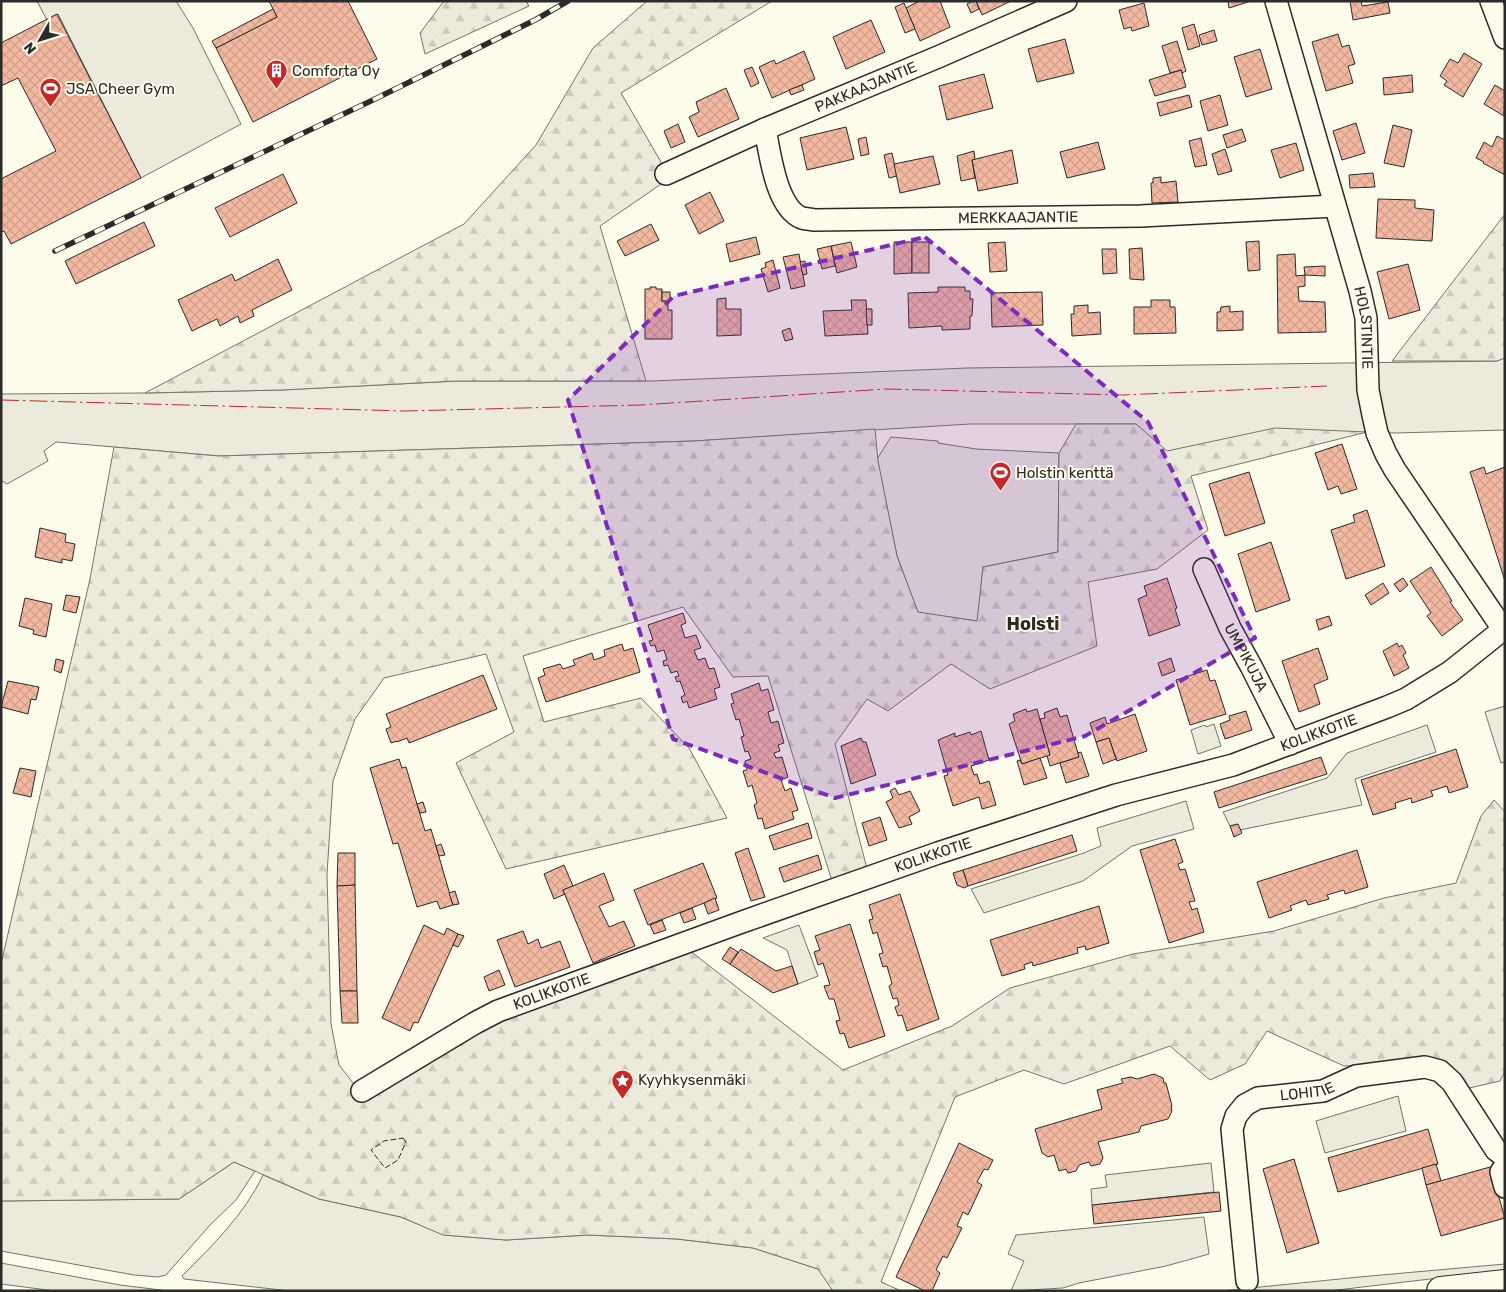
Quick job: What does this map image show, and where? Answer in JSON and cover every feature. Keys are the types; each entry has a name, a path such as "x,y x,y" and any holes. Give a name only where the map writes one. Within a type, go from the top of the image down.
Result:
{"main road":[{"path":"1441,1291 1505,1284"}],"street":[{"name":"PAKKAAJANTIE","path":"666,174 765,129 1066,1"},
{"name":"HOLSTINTIE","path":"1276,1 1366,318 1368,390 1377,433 1395,470 1504,628"},
{"path":"1491,1 1505,38"},
{"name":"MERKKAAJANTIE","path":"765,129 778,189 785,203 802,218 814,220 1141,216 1335,206"},
{"name":"UMPIKUJA","path":"1204,569 1230,628 1290,744"},
{"name":"KOLIKKOTIE","path":"362,1091 475,1023 506,1008 938,853 1116,795 1233,765 1406,699 1458,666 1504,628"},
{"name":"LOHITIE","path":"1247,1281 1232,1129 1236,1116 1245,1105 1258,1098 1323,1091 1356,1076 1425,1067 1440,1072 1452,1082 1496,1150 1505,1157"},
{"path":"1505,1166 1501,1172 1505,1187"}],"highlighted area":[{"path":"925,237 1148,422 1255,638 1085,736 835,798 673,739 568,400 674,296"}],"green space":[{"path":"37,1 176,1 193,28 241,124 141,178 58,14 47,20"},
{"path":"444,1 526,1 529,6 425,54 420,33"},
{"path":"647,1 772,1 621,93 661,162 667,180 600,226 646,381 457,381 282,390 145,393 464,224 536,145 593,48"},
{"path":"1505,214 1505,358 1497,361 1392,361"},
{"path":"1505,358 1505,430 1367,432 1167,452 1136,424 970,424 694,441 219,456 56,442 44,451 48,461 7,484 1,480 1,394 281,390 457,381 652,381 967,368 1497,361"},
{"path":"1076,424 1136,424 1167,451 1275,428 1367,432 1191,476 1208,530 1157,569 1088,582 1097,646 990,689 951,664 888,711 867,699 835,744 867,869 832,881 768,676 733,677 683,607 523,656 544,722 641,698 689,748 727,818 506,869 456,763 514,732 486,654 384,678 355,719 333,781 327,874 331,1024 339,1065 364,1097 503,1018 689,950 843,1070 952,1026 1010,988 1133,954 1274,931 1384,898 1456,883 1481,816 1494,800 1505,812 1505,1071 1500,1081 1469,1088 1418,1061 1344,1066 1267,1031 1245,1064 1210,1080 1170,1046 1064,1084 1024,1070 955,1097 881,1282 899,1290 897,1291 833,1291 818,1269 753,1248 677,1239 588,1235 506,1240 443,1235 401,1217 319,1199 234,1162 179,1199 1,1201 1,964 90,579 114,447 219,456 694,441 875,429 878,461 897,556 918,612 977,621 983,567 1058,552 1059,453"},
{"path":"891,437 938,441 938,443 976,449 1059,453 1058,552 983,567 978,621 918,613 897,556 877,459"},
{"path":"1214,724 1221,746 1198,754 1191,730"},
{"path":"234,1162 255,1171 236,1200 210,1225 166,1275 158,1277 134,1275 1,1251 1,1201 179,1199"},
{"path":"263,1175 319,1199 401,1217 444,1235 506,1240 588,1235 677,1239 753,1248 818,1269 834,1291 290,1291 184,1279 182,1276 216,1241 247,1203"},
{"path":"1,1263 120,1285 169,1291 55,1291 1,1284"},
{"path":"1505,1264 1505,1273 1430,1279 1329,1291 1221,1291 1359,1277"}],"shaded area":[{"path":"1505,706 1505,762 1501,763 1485,712"},
{"path":"1427,725 1436,752 1355,779 1362,805 1240,830 1237,824 1230,826 1223,812 1327,778 1347,753"},
{"path":"1186,801 1194,829 1132,846 1083,881 984,913 971,889 1101,846 1097,828"},
{"path":"799,925 818,976 798,984 787,950 763,938"},
{"path":"1398,1096 1406,1131 1325,1153 1316,1121"},
{"path":"1211,1163 1214,1192 1092,1205 1091,1189 1107,1187 1105,1175"},
{"path":"1204,1217 1209,1254 1166,1266 1079,1283 1063,1288 1011,1291 1024,1261 1008,1254 1016,1235"}],"building":[{"name":"Comforta Oy","path":"269,1 348,1 377,59 253,122 216,48 277,17"},
{"path":"919,1 940,1 950,27 920,41 906,8"},
{"path":"976,1 979,9 971,13 967,4"},
{"path":"976,1 1011,1 982,15"},
{"path":"1228,1 1251,1 1229,8"},
{"path":"1350,1 1361,1 1362,6 1388,2 1390,13 1353,20"},
{"path":"904,3 915,29 905,33 895,7"},
{"path":"1144,3 1149,26 1132,31 1131,27 1124,29 1119,10"},
{"path":"273,9 277,17 216,48 212,41"},
{"path":"57,14 141,178 11,244 4,231 1,232 1,179 56,151 18,78 1,86 1,43"},
{"path":"871,20 885,52 846,69 833,37"},
{"path":"1194,24 1200,46 1188,50 1182,28"},
{"path":"1214,30 1217,41 1202,45 1199,35"},
{"path":"1338,34 1342,47 1349,45 1355,64 1348,66 1353,83 1326,91 1312,42"},
{"path":"1065,39 1074,73 1037,82 1028,49"},
{"path":"1177,41 1186,71 1182,73 1181,70 1170,73 1162,46"},
{"path":"1260,49 1272,89 1246,97 1234,57"},
{"path":"804,51 815,79 772,98 759,67 774,60 776,64"},
{"path":"1464,53 1482,64 1463,97 1444,85 1447,81 1440,76 1450,59 1458,63"},
{"path":"752,67 759,83 751,87 744,70"},
{"path":"1181,70 1186,87 1155,96 1149,80"},
{"path":"984,74 993,108 947,120 939,86"},
{"path":"1412,75 1413,92 1384,95 1383,78"},
{"path":"802,85 804,90 791,95 789,90"},
{"path":"1495,85 1505,91 1504,116 1484,104"},
{"path":"726,88 739,119 698,137 689,117 699,112 696,102"},
{"path":"1189,95 1192,107 1160,116 1157,103"},
{"path":"1220,95 1228,125 1208,131 1200,101"},
{"path":"1356,123 1365,153 1342,160 1333,131"},
{"path":"678,124 685,142 671,148 664,131"},
{"path":"1393,125 1412,130 1404,167 1384,163"},
{"path":"846,127 854,159 807,170 800,138"},
{"path":"1242,129 1246,141 1227,148 1223,135"},
{"path":"1497,136 1505,140 1505,175 1476,158 1484,142 1492,147"},
{"path":"866,137 869,154 861,156 858,139"},
{"path":"1201,138 1207,165 1195,167 1189,141"},
{"path":"1098,142 1105,169 1067,178 1060,152"},
{"path":"1296,143 1304,170 1280,178 1271,150"},
{"path":"1225,149 1232,171 1218,175 1212,154"},
{"path":"1012,150 1018,183 978,191 972,160"},
{"path":"974,151 975,159 972,160 975,178 961,181 957,156"},
{"path":"892,153 897,176 889,178 884,155"},
{"path":"933,156 940,184 900,193 894,164"},
{"path":"1373,173 1375,187 1350,188 1349,175"},
{"path":"283,174 297,203 230,237 215,208"},
{"path":"1161,177 1161,183 1176,181 1178,202 1152,203 1151,183 1153,183 1153,178"},
{"path":"710,192 724,221 699,234 685,205"},
{"path":"1378,199 1415,200 1415,208 1434,210 1432,241 1376,238"},
{"path":"144,222 155,246 76,284 65,261"},
{"path":"651,224 659,240 625,256 617,241"},
{"path":"756,237 760,254 730,262 726,244"},
{"path":"1259,241 1260,270 1248,271 1246,242"},
{"path":"851,242 857,267 837,273 831,246"},
{"path":"894,242 912,242 912,273 894,274"},
{"path":"912,242 929,242 929,273 912,273"},
{"path":"1005,242 1007,271 990,272 988,243"},
{"path":"831,246 835,266 822,269 817,249"},
{"path":"1142,248 1144,280 1130,279 1129,249"},
{"path":"1102,249 1116,249 1117,273 1103,274"},
{"path":"799,254 805,286 791,289 783,257"},
{"path":"1295,254 1296,276 1305,275 1305,286 1298,287 1299,301 1325,302 1326,332 1278,333 1277,255"},
{"path":"278,259 292,290 252,310 254,316 240,323 238,316 220,326 217,319 192,331 178,300 232,274 235,281"},
{"path":"773,260 780,288 768,292 761,269 766,267 765,263"},
{"path":"805,261 807,274 803,275 800,262"},
{"path":"1408,264 1420,310 1389,319 1377,272"},
{"path":"1325,266 1325,276 1305,275 1304,267"},
{"path":"650,287 662,289 662,301 668,301 668,310 672,310 672,339 645,339 645,289 650,289"},
{"path":"938,287 965,287 965,291 970,291 970,299 973,299 970,329 942,330 942,326 909,328 908,293 938,292"},
{"path":"662,292 670,292 670,301 662,301"},
{"path":"1042,292 1043,325 992,327 991,293"},
{"path":"726,298 726,309 741,309 741,335 717,336 717,299"},
{"path":"851,300 866,300 868,334 825,336 823,311 852,310"},
{"path":"1151,300 1170,300 1170,307 1175,307 1176,333 1134,334 1134,307 1151,307"},
{"path":"1088,305 1088,313 1100,312 1101,334 1072,336 1071,314 1074,314 1074,306"},
{"path":"1230,306 1230,312 1243,311 1243,330 1217,331 1217,312 1220,312 1221,307"},
{"path":"866,309 872,309 872,325 867,325"},
{"path":"790,328 793,339 785,341 782,331"},
{"path":"1342,444 1357,489 1341,494 1338,486 1328,490 1315,453"},
{"path":"1484,467 1486,474 1505,467 1505,581 1470,472"},
{"path":"1249,472 1265,523 1225,536 1209,484"},
{"path":"1367,510 1385,566 1346,579 1331,530 1355,522 1353,515"},
{"path":"40,528 66,534 65,542 75,544 72,561 62,559 62,563 35,557"},
{"path":"1271,542 1290,600 1256,612 1238,554"},
{"path":"1431,567 1452,601 1450,602 1463,620 1442,636 1427,616 1431,613 1410,581"},
{"path":"1167,578 1177,608 1175,609 1180,625 1149,636 1138,599 1147,595 1144,586"},
{"path":"1403,578 1408,585 1400,592 1394,584"},
{"path":"1383,583 1389,593 1371,605 1365,595"},
{"path":"66,595 80,597 76,613 63,610"},
{"path":"25,598 52,604 46,637 33,634 34,630 19,626"},
{"path":"683,613 686,623 681,625 685,638 696,635 701,648 694,650 698,660 705,658 709,669 714,668 720,687 714,689 717,699 689,708 687,701 683,703 681,697 685,695 680,681 677,682 675,677 679,676 677,671 671,673 668,665 664,666 663,661 667,660 664,650 657,652 655,645 651,646 649,641 653,640 648,625"},
{"path":"1329,616 1332,625 1319,630 1316,620"},
{"path":"1397,643 1399,647 1402,645 1406,653 1403,655 1409,668 1394,676 1383,651"},
{"path":"622,644 624,651 633,648 640,672 546,702 538,678 545,675 543,669 560,664 563,669 575,665 573,660 592,653 594,660 605,656 604,650"},
{"path":"1318,648 1328,679 1314,685 1320,704 1299,712 1282,661"},
{"path":"1171,658 1175,671 1162,676 1158,663"},
{"path":"56,659 64,661 61,673 54,670"},
{"path":"1207,670 1210,681 1215,680 1226,714 1190,725 1176,680"},
{"path":"483,675 497,709 409,743 407,738 391,743 386,729 391,727 386,714"},
{"path":"8,681 39,687 36,700 31,699 28,714 1,707"},
{"path":"759,683 761,691 768,689 774,710 768,712 771,723 778,721 784,743 778,745 780,751 774,753 776,758 782,757 788,777 781,780 785,791 791,788 798,810 792,812 794,819 765,829 762,818 758,819 754,805 757,803 752,785 748,787 743,771 747,770 745,761 751,759 748,751 745,752 741,737 744,736 739,719 736,720 731,704 734,703 731,694"},
{"path":"1057,708 1060,717 1067,715 1079,757 1050,766 1047,756 1050,755 1040,719 1045,718 1044,713"},
{"path":"1026,709 1027,712 1037,709 1050,755 1022,764 1009,724 1015,721 1013,714"},
{"path":"1246,711 1252,730 1225,739 1220,724 1230,720 1229,716"},
{"path":"1135,714 1147,751 1117,761 1109,738 1096,742 1090,723 1105,717 1107,724"},
{"path":"981,731 989,760 971,766 974,775 977,774 980,784 989,781 996,805 982,809 979,797 953,806 944,776 948,775 938,740 955,733 955,737 970,732 971,735"},
{"path":"861,738 863,742 866,742 876,775 851,784 841,746"},
{"path":"1109,738 1116,759 1103,764 1096,742"},
{"path":"1456,749 1468,787 1449,793 1447,786 1431,791 1433,796 1412,803 1411,798 1395,803 1396,808 1373,815 1361,780"},
{"path":"1081,752 1089,776 1066,783 1060,763 1079,757 1078,753"},
{"path":"1321,757 1327,774 1219,808 1214,792"},
{"path":"1040,758 1047,778 1024,785 1017,761 1020,760 1022,764"},
{"path":"399,759 402,768 406,767 425,831 431,829 453,905 440,909 437,901 417,907 398,843 393,844 370,768"},
{"path":"20,768 36,771 31,797 13,793"},
{"path":"895,788 899,795 910,791 920,811 909,817 912,824 899,828 886,802 893,798 890,791"},
{"path":"423,802 426,812 420,813 417,804"},
{"path":"880,817 887,840 869,846 862,823"},
{"path":"808,823 812,838 774,850 769,836"},
{"path":"1238,824 1242,833 1234,837 1230,826"},
{"path":"1072,835 1077,851 968,886 963,870"},
{"path":"1175,839 1183,862 1178,864 1180,870 1185,869 1195,901 1189,902 1192,910 1197,908 1204,932 1169,943 1140,850"},
{"path":"441,844 445,855 439,856 436,846"},
{"path":"748,848 765,897 751,901 735,853"},
{"path":"1357,850 1368,887 1345,894 1344,890 1327,895 1329,899 1308,905 1306,900 1290,906 1292,910 1269,918 1257,882"},
{"path":"338,853 355,853 355,885 337,886"},
{"path":"818,855 822,869 784,882 779,868"},
{"path":"703,863 717,898 648,925 634,890"},
{"path":"564,865 573,886 563,890 565,894 554,899 544,874"},
{"path":"963,870 968,886 964,888 957,885 953,873"},
{"path":"604,873 614,900 599,906 609,927 624,921 635,946 593,963 563,890"},
{"path":"355,885 357,991 340,991 337,886"},
{"path":"455,891 459,904 453,905 449,893"},
{"path":"900,894 939,1019 907,1031 902,1015 898,1016 895,1007 899,1005 897,998 893,999 889,986 892,984 887,966 883,967 879,954 883,953 877,932 873,934 869,920 873,919 869,905"},
{"path":"715,898 719,910 708,914 704,903"},
{"path":"1099,906 1109,943 1086,950 1085,946 1077,948 1078,953 1033,966 1032,962 1024,965 1025,969 1002,976 990,940"},
{"path":"692,908 696,919 684,923 680,913"},
{"path":"662,920 666,930 654,934 650,925"},
{"path":"850,924 885,1036 849,1048 844,1033 840,1034 836,1021 840,1020 834,999 829,999 824,986 830,985 823,963 818,965 814,952 820,950 815,936"},
{"path":"424,925 444,935 447,928 458,934 418,1023 414,1022 410,1031 382,1018"},
{"path":"523,931 528,944 538,939 541,948 560,941 570,967 515,987 497,940"},
{"path":"458,934 464,936 458,947 453,945"},
{"path":"730,947 738,952 730,964 722,959"},
{"path":"741,949 776,971 792,966 798,984 773,993 730,964"},
{"path":"499,970 505,985 489,991 484,977"},
{"path":"340,991 357,991 358,1023 342,1023"},
{"path":"1154,1074 1163,1078 1164,1083 1166,1083 1172,1106 1168,1119 1141,1126 1139,1132 1098,1142 1103,1158 1100,1164 1091,1166 1089,1162 1079,1165 1076,1171 1068,1173 1066,1169 1059,1171 1054,1155 1048,1157 1042,1153 1035,1129 1102,1109 1097,1090 1123,1083 1121,1079 1131,1077 1137,1079"},
{"path":"1428,1129 1438,1164 1338,1192 1328,1158"},
{"path":"959,1143 993,1160 988,1170 984,1169 977,1182 982,1185 968,1215 963,1212 957,1226 962,1228 947,1258 943,1256 936,1270 940,1273 932,1291 925,1291 896,1277"},
{"path":"1294,1159 1319,1243 1287,1253 1263,1169"},
{"path":"1436,1164 1441,1181 1426,1185 1422,1168"},
{"path":"1490,1167 1505,1218 1441,1236 1426,1185"},
{"path":"1219,1192 1221,1211 1094,1224 1092,1205"}],"railway":[{"path":"55,251 375,99 535,20 568,1"}],"fence":[{"path":"403,1138 406,1142 398,1160 385,1168 371,1150 384,1141 403,1138"}],"power":[{"path":"1,400 405,411 641,405 886,389 1123,395 1327,386"}],"place":[{"name":"Comforta Oy","path":"276,90"},
{"name":"JSA Cheer Gym","path":"50,108"},
{"name":"Holstin kenttä","path":"1000,492"},
{"name":"Kyyhkysenmäki","path":"622,1099"}],"district":[{"name":"Holsti","path":"1033,624"}]}
